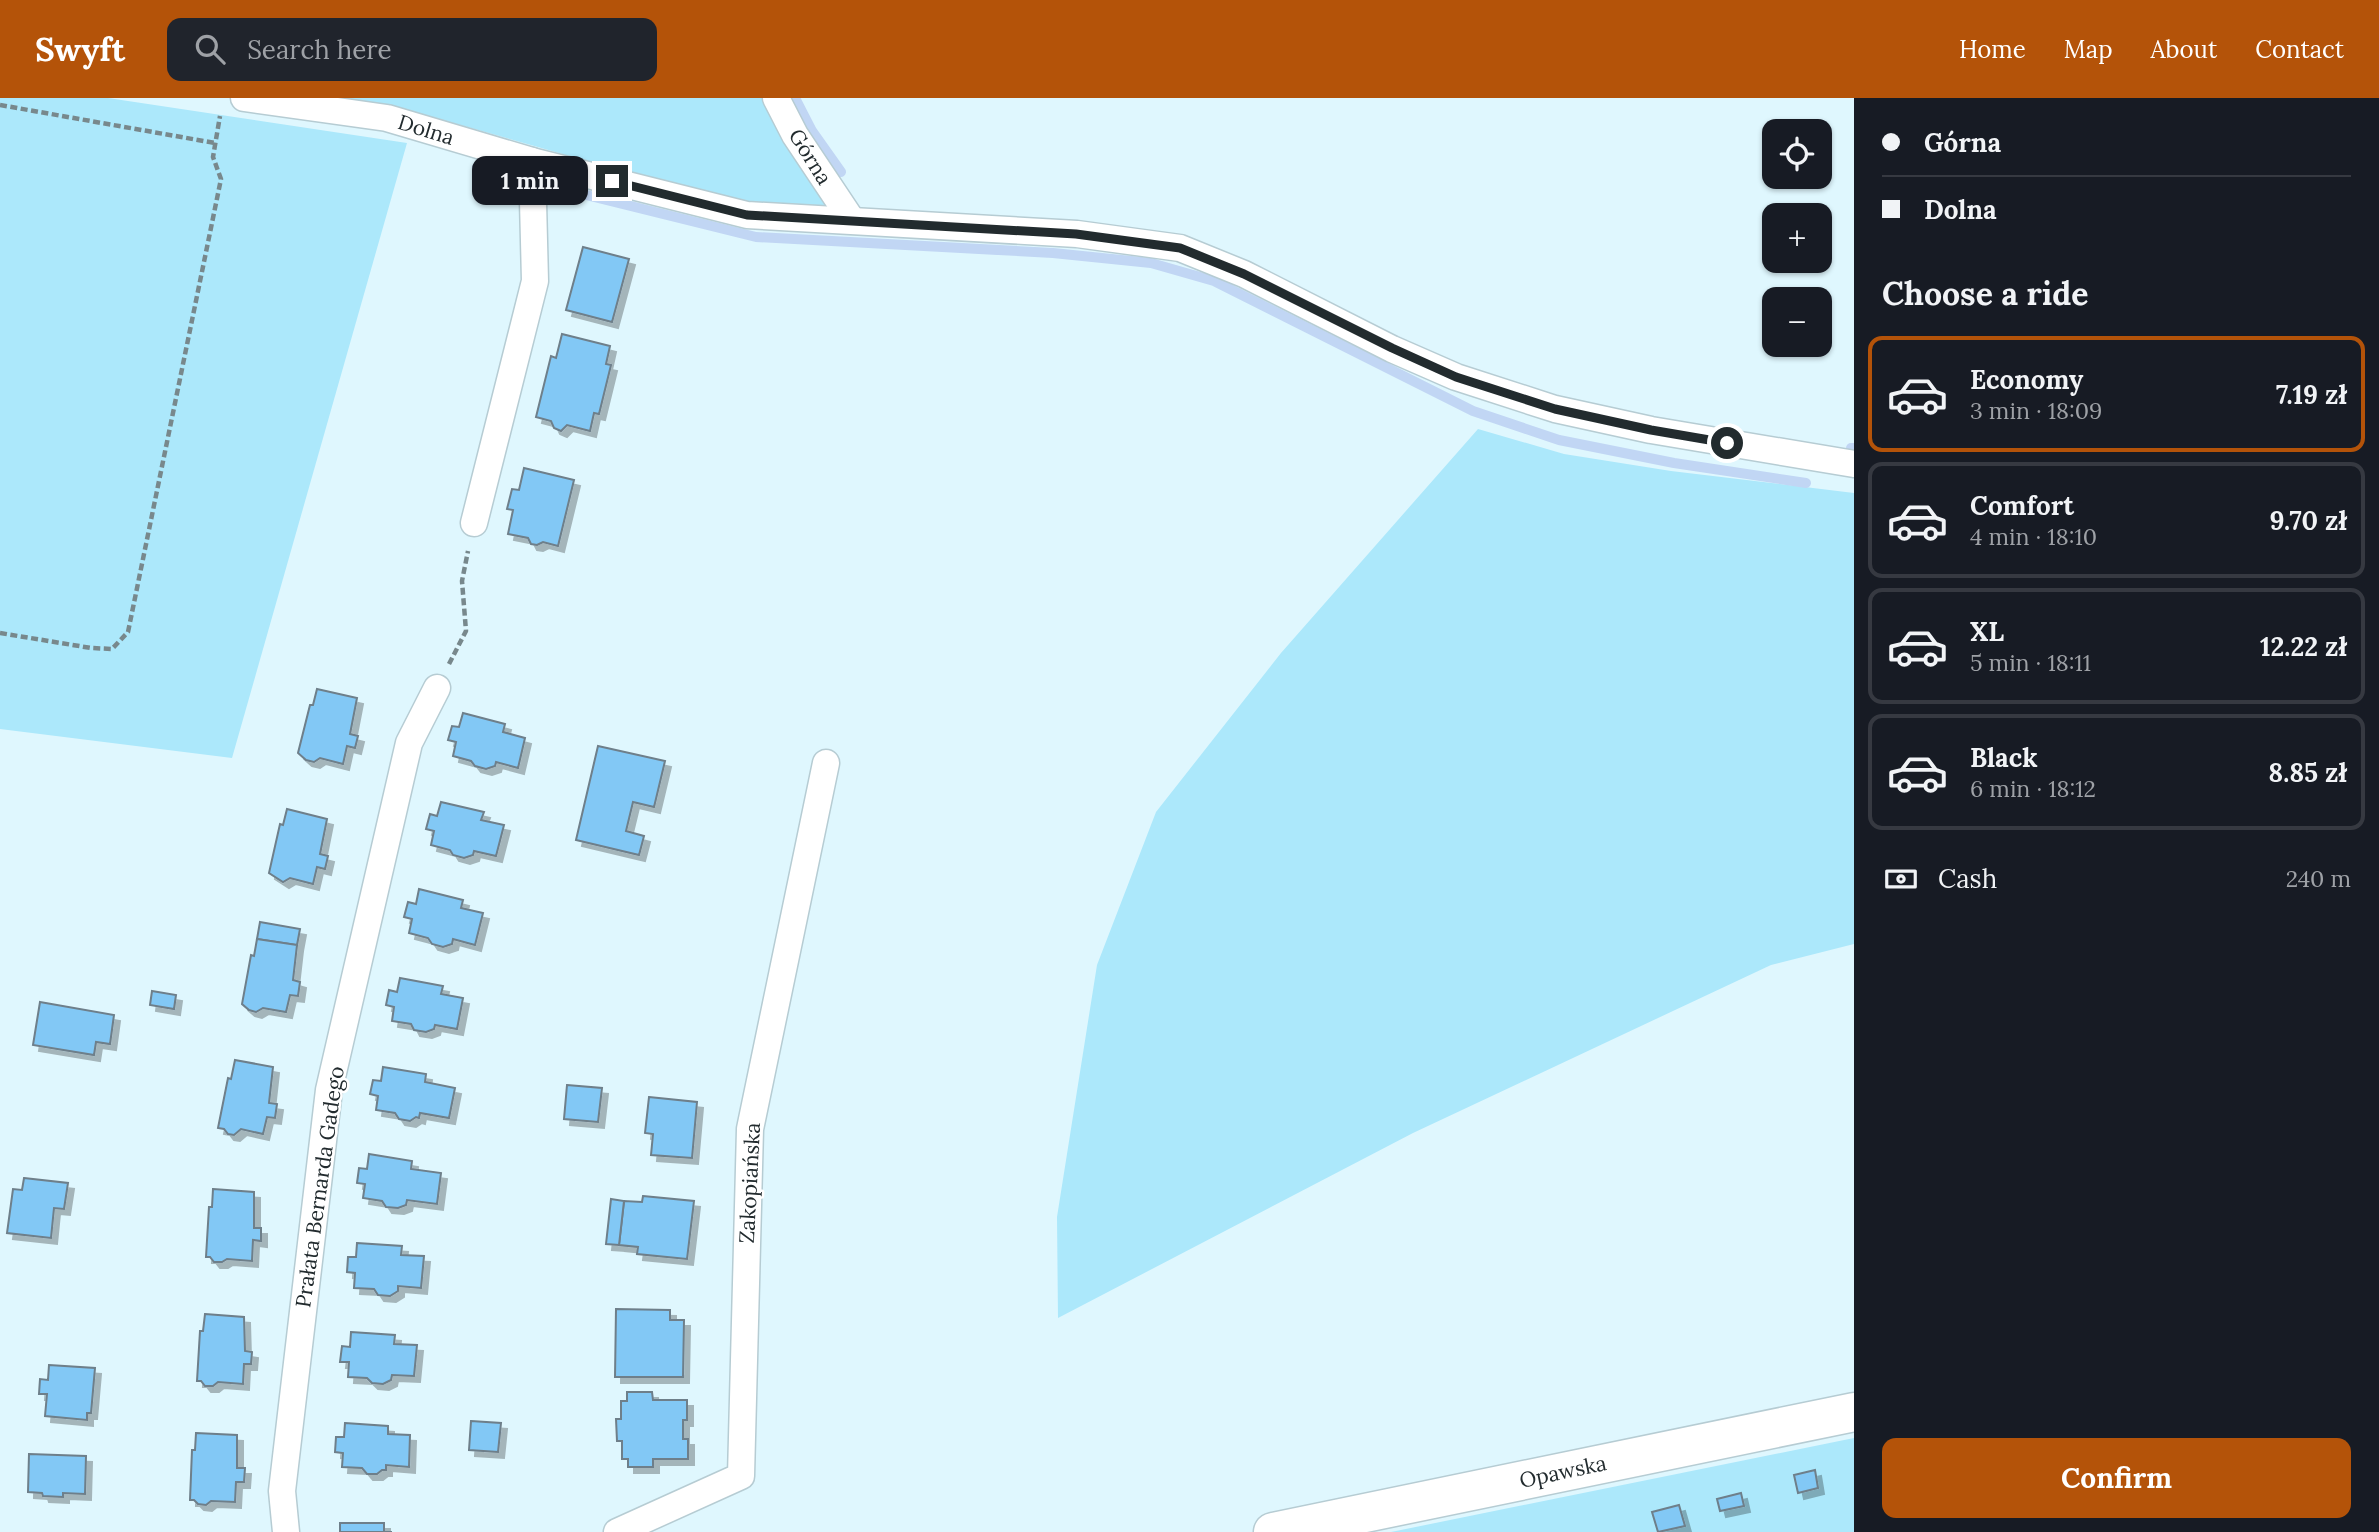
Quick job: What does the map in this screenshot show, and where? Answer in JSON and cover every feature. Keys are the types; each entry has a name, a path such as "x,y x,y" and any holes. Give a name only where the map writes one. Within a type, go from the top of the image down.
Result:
{"main road":[{"name":"Opawska","path":"1273,1532 1854,1412"}],"street":[{"name":"Górna","path":"776,98 795,135 851,219"},
{"name":"Dolna","path":"232,105 387,118 532,161 747,215 851,219"},
{"path":"474,523 535,281 532,161"},
{"path":"851,219 1076,234 1180,248 1244,274 1456,377 1555,409 1651,430 1854,464"},
{"name":"Prałata Bernarda Gadego","path":"286,1532 282,1491 329,1090 409,743 437,688"},
{"name":"Zakopiańska","path":"617,1532 741,1476 750,1129 827,763"}],"path":[{"path":"0,105 215,144"},
{"path":"0,634 112,649 128,632 220,179 213,157 215,144 232,105"},
{"path":"437,688 466,631 462,581 474,523"}],"shaded area":[{"path":"0,98 108,98 407,143 232,758 0,729"},
{"path":"340,98 764,98 839,213 749,207 390,105"},
{"path":"1478,429 1564,454 1671,471 1854,493 1854,944 1771,965 1413,1133 1058,1318 1057,1217 1097,965 1156,812 1281,653"},
{"path":"1854,1438 1854,1532 1391,1532"}],"building":[{"path":"583,247 629,259 612,322 566,310"},
{"path":"562,334 610,346 606,364 611,365 599,414 594,413 590,431 567,425 561,431 554,428 551,421 536,417 551,356 556,358"},
{"path":"524,468 574,480 558,546 543,542 531,544 528,538 508,534 513,510 507,509 512,489 519,490"},
{"path":"317,689 357,698 350,734 358,736 355,748 347,746 343,764 320,758 314,762 306,760 298,753 310,705 313,705"},
{"path":"463,713 505,724 503,732 525,738 518,768 496,762 495,766 486,769 453,756 456,742 448,740 452,726 459,727"},
{"path":"598,746 665,761 654,807 633,802 626,831 644,836 639,855 576,840"},
{"path":"441,802 484,812 481,820 504,825 496,856 474,851 473,855 464,858 453,855 450,850 431,845 434,831 426,829 430,814 437,816"},
{"path":"287,809 327,819 320,854 328,856 325,869 317,867 313,884 290,878 283,882 269,873 280,824 283,825"},
{"path":"419,889 463,900 461,908 483,913 475,945 453,939 452,944 443,947 432,944 428,938 409,933 412,919 404,917 408,902 416,904"},
{"path":"260,922 300,929 297,945 257,939"},
{"path":"257,939 297,945 293,980 300,982 298,996 290,995 286,1012 263,1008 256,1012 242,1004 251,955 254,956"},
{"path":"400,978 443,986 441,994 463,998 457,1029 435,1025 434,1029 426,1032 414,1030 411,1024 392,1021 394,1007 386,1005 389,990 397,992"},
{"path":"152,991 176,995 174,1009 150,1005"},
{"path":"40,1002 114,1015 110,1044 96,1042 94,1055 33,1045"},
{"path":"235,1060 273,1067 269,1103 277,1104 275,1118 267,1117 263,1134 241,1129 234,1135 218,1128 228,1078 231,1079"},
{"path":"383,1067 426,1074 425,1082 455,1088 449,1118 420,1113 419,1118 410,1121 399,1119 395,1113 376,1110 378,1096 370,1094 373,1080 381,1081"},
{"path":"567,1085 602,1088 598,1122 564,1119"},
{"path":"649,1097 697,1102 692,1158 651,1155 653,1134 645,1133"},
{"path":"369,1154 412,1161 411,1169 441,1173 437,1204 407,1200 406,1205 398,1208 386,1207 382,1201 363,1198 365,1184 357,1183 359,1168 367,1169"},
{"path":"24,1178 68,1183 64,1209 54,1208 51,1238 7,1233 13,1189 22,1190"},
{"path":"213,1189 254,1192 254,1228 261,1228 261,1241 253,1240 252,1261 227,1259 214,1262 210,1257 206,1257 209,1207 212,1207"},
{"path":"643,1196 694,1201 687,1259 637,1254 638,1247 619,1245 624,1201 642,1202"},
{"path":"611,1199 624,1201 619,1245 606,1244"},
{"path":"357,1243 402,1246 401,1255 424,1256 421,1288 398,1286 398,1291 390,1296 378,1295 374,1289 354,1288 355,1273 347,1272 348,1257 356,1257"},
{"path":"616,1309 670,1310 670,1320 684,1320 683,1377 615,1377"},
{"path":"205,1314 244,1317 245,1351 252,1352 251,1364 244,1364 243,1384 218,1382 213,1386 205,1386 201,1381 197,1381 200,1331 203,1331"},
{"path":"351,1332 395,1335 394,1344 417,1345 414,1376 392,1375 391,1380 383,1384 372,1383 367,1378 348,1377 349,1362 340,1362 342,1346 350,1347"},
{"path":"49,1365 95,1368 91,1413 87,1413 87,1420 45,1416 47,1394 39,1394 40,1379 48,1380"},
{"path":"627,1392 652,1392 653,1400 687,1400 683,1439 688,1439 688,1459 653,1459 653,1467 628,1467 628,1459 622,1459 622,1441 617,1441 616,1419 621,1419 621,1401 627,1401"},
{"path":"471,1421 501,1423 498,1452 469,1450"},
{"path":"345,1423 388,1426 388,1434 410,1435 409,1467 386,1465 386,1470 367,1474 362,1468 342,1467 343,1453 335,1452 336,1437 344,1437"},
{"path":"196,1433 237,1435 237,1468 245,1468 244,1482 236,1482 235,1502 211,1501 206,1505 190,1500 192,1450 195,1450"},
{"path":"29,1454 86,1456 85,1494 63,1493 63,1497 28,1492"},
{"path":"1815,1470 1818,1488 1798,1493 1794,1475"},
{"path":"1741,1493 1744,1506 1720,1511 1717,1499"},
{"path":"1679,1505 1685,1526 1658,1532 1652,1512"},
{"path":"340,1523 384,1523 384,1532 340,1532"}],"waterway":[{"path":"795,98 812,131 841,172"},
{"path":"477,168 756,237 1053,253 1151,263 1214,281 1473,411 1559,440 1674,463 1806,483"}],"route":[{"path":"612,181 747,215 1076,234 1180,248 1244,274 1456,377 1555,409 1727,443"}]}
